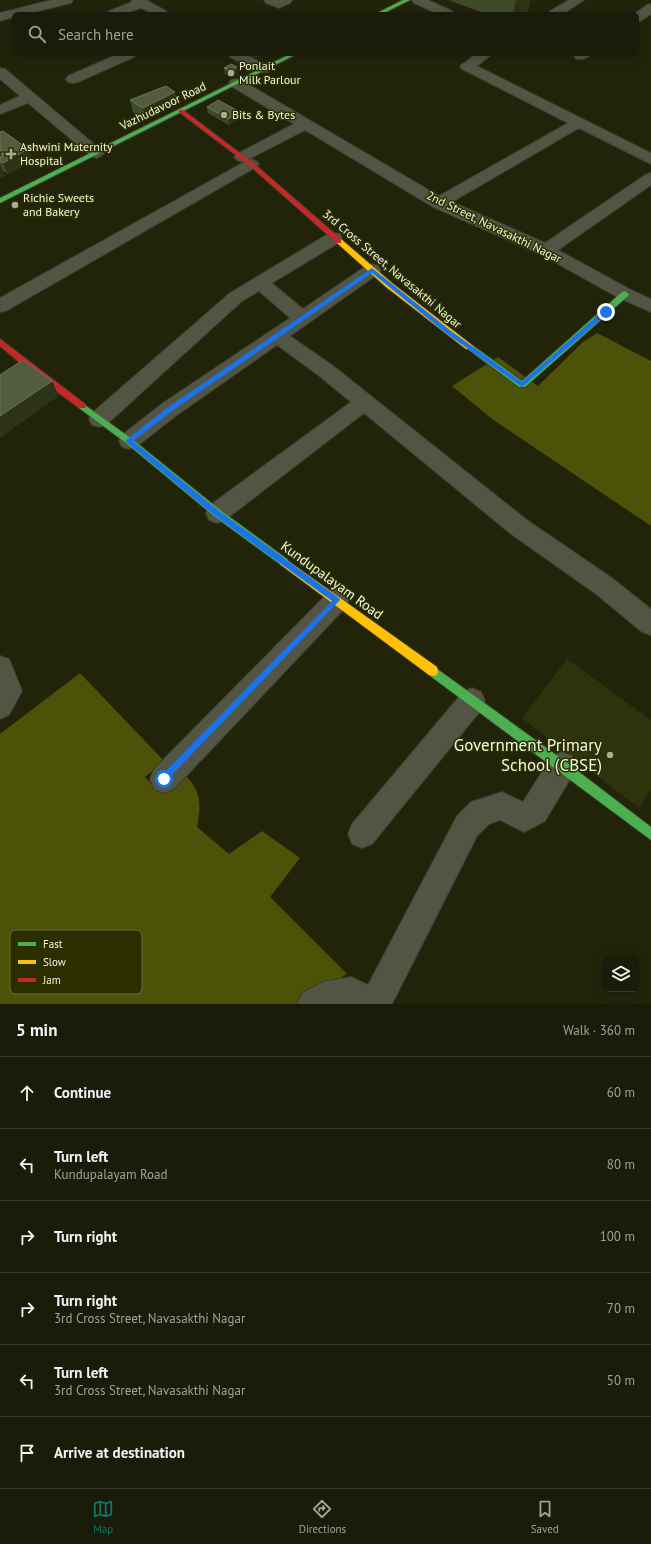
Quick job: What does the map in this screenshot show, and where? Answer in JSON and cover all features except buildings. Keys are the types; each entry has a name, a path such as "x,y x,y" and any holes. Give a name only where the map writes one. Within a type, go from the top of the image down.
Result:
{"street":[{"path":"20,12 67,0"},
{"path":"270,0 279,4 286,0"},
{"path":"382,12 408,0"},
{"path":"418,0 444,12"},
{"path":"557,12 578,0"},
{"path":"117,12 139,1 158,12"},
{"path":"639,17 651,8"},
{"path":"0,17 12,14"},
{"path":"73,79 125,56"},
{"path":"239,56 262,69"},
{"name":"Vazhudavoor Road","path":"0,201 290,56"},
{"path":"482,56 467,66 651,159"},
{"path":"0,72 96,153"},
{"name":"2nd Street, Navasakthi Nagar","path":"236,83 439,203 546,250 625,294 651,306"},
{"path":"0,110 30,97"},
{"name":"3rd Cross Street, Navasakthi Nagar","path":"181,111 247,161 334,238 449,333 522,385 625,294"},
{"path":"439,203 578,123"},
{"path":"0,306 247,161 306,124"},
{"path":"546,250 651,178"},
{"path":"99,419 236,297 334,238"},
{"path":"128,441 170,409 372,270"},
{"path":"260,282 302,318"},
{"path":"276,335 325,370 520,527 604,586 651,624"},
{"name":"Kundupalayam Road","path":"0,342 35,371 128,441 217,513 562,766 651,834"},
{"path":"14,377 35,371"},
{"path":"217,513 364,402"},
{"path":"164,779 337,600"},
{"path":"0,668 9,691 0,706"},
{"path":"362,834 472,701"},
{"path":"376,1004 467,826 481,812 502,806 524,818 535,811 562,766"},
{"path":"313,1004 323,998 351,993 372,1004"}],"shaded area":[{"path":"597,333 651,361 651,526 492,419 452,386 498,357 538,386 583,342"},
{"name":"Government Primary School (CBSE)","path":"567,659 651,720 651,789 639,808 522,718"},
{"path":"80,673 164,761 145,777 158,791 185,775 191,781 195,787 199,799 197,827 229,854 262,831 300,858 270,897 347,974 297,1004 0,1004 0,734"}],"traffic: fast":[{"path":"382,12 407,0"},
{"path":"0,201 290,56"},
{"path":"469,347 522,385 625,294"},
{"path":"82,406 129,441 217,513 284,562"},
{"path":"433,671 651,834"}],"traffic: slow":[{"path":"339,241 389,285 469,347"},
{"path":"284,562 433,671"}],"traffic: jam":[{"path":"181,111 251,164 339,241"},
{"path":"0,342 35,371 82,406"}],"place":[{"name":"Ponlait Milk Parlour","path":"231,73"},
{"name":"Bits & Bytes","path":"224,115"},
{"name":"Ashwini Maternity Hospital","path":"11,154"},
{"name":"Richie Sweets and Bakery","path":"15,205"},
{"name":"Government Primary School (CBSE)","path":"610,755"}],"route":[{"path":"164,779 337,600 217,513 128,441 170,409 372,270 449,333 522,385 606,312"}]}
